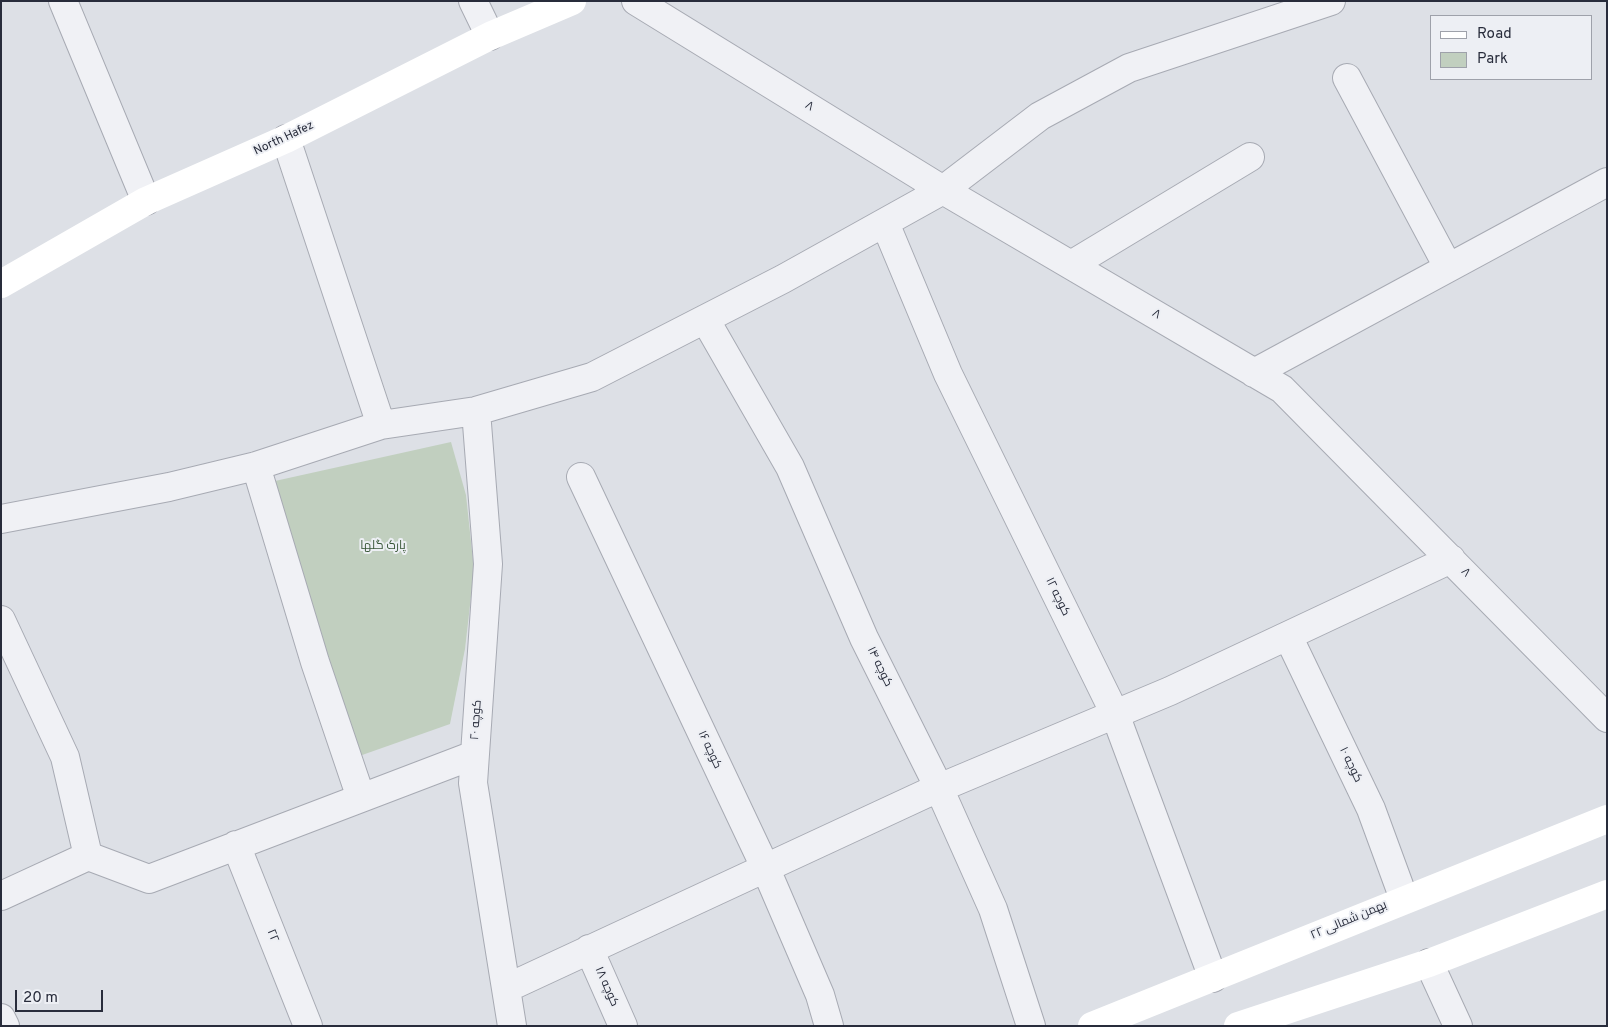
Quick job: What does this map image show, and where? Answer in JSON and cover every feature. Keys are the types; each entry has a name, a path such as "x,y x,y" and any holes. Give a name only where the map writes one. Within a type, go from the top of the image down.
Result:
{"main road":[{"name":"North Hafez","path":"1,284 146,202 286,139 490,36 572,1"},
{"name":"۲۲ بهمن شمالی","path":"1092,1026 1607,819"},
{"path":"1242,1025 1428,963 1607,894"}],"street":[{"path":"63,1 146,202"},
{"path":"473,1 490,36"},
{"name":"۸","path":"636,1 943,190 1282,389 1607,718"},
{"path":"1,519 169,487 256,466 381,425 476,412 592,376 783,279 943,190 1040,116 1129,68 1331,1"},
{"path":"1347,78 1448,267"},
{"path":"286,139 381,425"},
{"path":"1071,265 1250,157"},
{"path":"1254,373 1448,267 1605,188"},
{"name":"کوچه ۱۲","path":"885,223 948,374 1115,714 1213,978"},
{"name":"کوچه ۱۴","path":"705,319 790,468 864,638 939,788 993,908 1031,1026"},
{"name":"کوچه ۲۰","path":"476,412 488,564 473,783 512,1026"},
{"path":"256,466 315,662 361,798"},
{"name":"کوچه ۱۶","path":"581,477 765,867 820,995 829,1026"},
{"path":"507,988 939,788 1170,691 1451,559"},
{"path":"1,620 65,757 88,856"},
{"name":"کوچه ۱۰","path":"1288,636 1371,809 1404,899"},
{"path":"1,896 88,856 149,879 474,755"},
{"name":"۲۲","path":"236,845 308,1026"},
{"name":"کوچه ۱۸","path":"589,949 623,1026"},
{"path":"1428,963 1458,1026"},
{"path":"1,1018 5,1026"}],"green space":[{"name":"پارک گلها","path":"451,442 466,495 474,570 465,649 450,724 348,760 275,481"}]}
